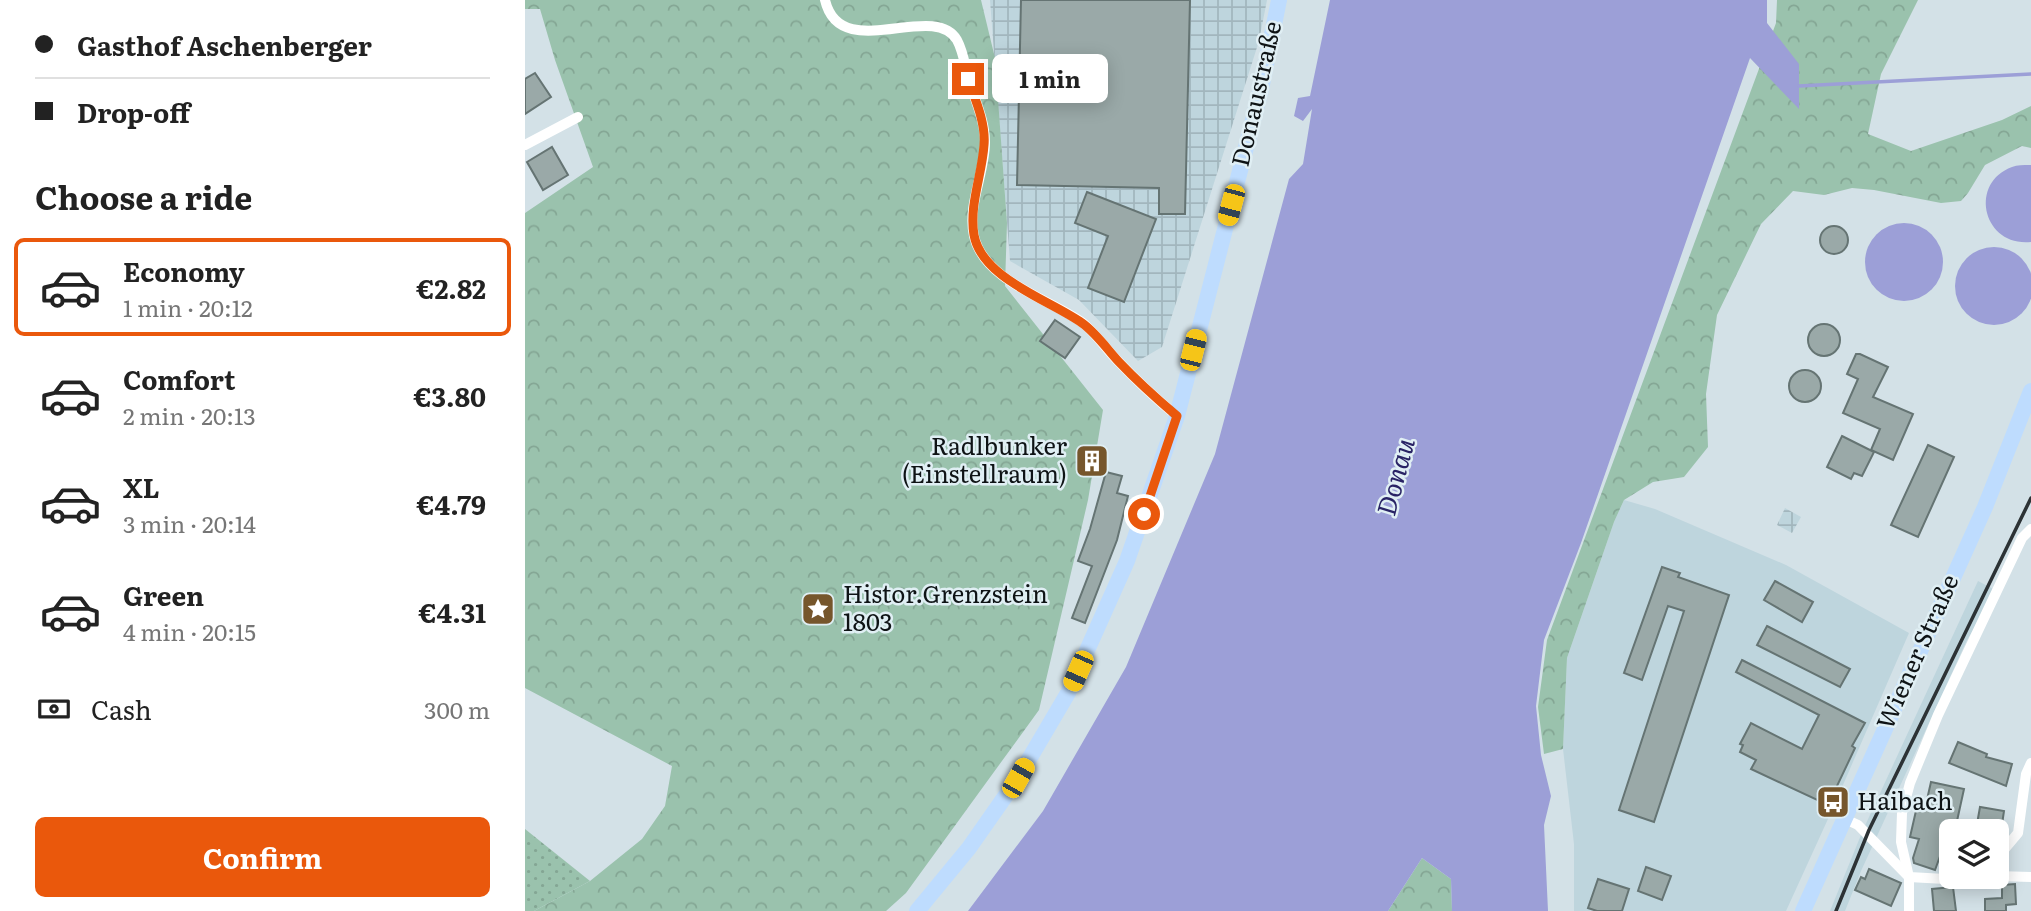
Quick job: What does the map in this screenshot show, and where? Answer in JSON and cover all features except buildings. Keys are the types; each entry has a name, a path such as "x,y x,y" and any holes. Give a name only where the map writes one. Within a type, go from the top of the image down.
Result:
{"main road":[{"name":"Donaustraße","path":"917,911 969,848 1018,778 1068,693 1127,561 1177,416 1261,89 1279,0"},
{"name":"Wiener Straße","path":"1803,911 1985,507 2031,391"}],"street":[{"path":"825,0 835,21 846,27 859,30 937,24 955,37 983,126 985,142 973,220 974,237 980,251 991,266 1007,278 1086,325 1141,385 1177,416"},
{"path":"525,145 577,117"},
{"path":"1909,911 1909,877 1901,842 1902,813 1910,783 1938,715 2022,538 2031,529"},
{"path":"2009,843 2018,832 2026,774 2031,763"},
{"path":"1843,818 1858,825 1909,877 1939,879"},
{"path":"2009,876 2031,877"}],"shaded area":[{"path":"990,0 1267,0 1259,41 1162,347 1138,361 1079,300 1010,261"},
{"path":"1624,500 1655,509 1786,565 1909,633 1786,911 1574,911 1574,844 1563,749 1567,658"},
{"path":"1785,508 1801,517 1792,533 1777,525"},
{"path":"1978,581 1997,591 1967,640 1845,911 1830,911 1863,830"}],"green space":[{"path":"525,0 981,0 995,58 1007,223 1005,286 1103,410 1088,500 1039,710 906,893 886,911 534,911 590,881 642,839 665,806 672,766 525,688 525,213 593,167 540,9 525,9"},
{"path":"1777,0 1918,0 1881,74 1868,134 1911,151 2002,120 2031,106 2031,148 2022,146 1985,165 1961,201 1941,203 1852,188 1824,195 1793,191 1761,224 1717,315 1706,394 1708,447 1684,477 1653,482 1624,500 1567,658 1563,749 1544,754 1538,707 1547,640 1776,23"},
{"path":"525,829 590,881 534,911 525,911"},
{"path":"1422,858 1451,879 1452,911 1388,911"}],"water":[{"name":"Donau","path":"1330,0 1767,0 1767,23 1799,64 1799,109 1750,58 1581,543 1544,640 1536,706 1541,755 1551,796 1544,825 1548,911 1452,911 1451,879 1422,858 1388,911 968,911 1043,811 1126,667 1215,454 1289,179 1303,164 1312,109 1303,121 1294,116 1298,98 1310,96"},
{"path":"2031,165 2031,242 2015,241 2002,235 1992,225 1986,199 1990,186 1998,175 2014,166"},
{"path":"1904,223 1919,226 1932,234 1940,247 1943,262 1940,277 1932,290 1919,298 1904,301 1889,298 1876,290 1868,277 1865,262 1868,247 1876,234 1889,226"},
{"path":"1994,247 2009,250 2022,258 2030,271 2030,301 2022,314 2009,322 1994,325 1979,322 1966,314 1958,301 1955,286 1958,271 1966,258 1979,250"}],"waterway":[{"path":"1799,86 2031,74"}],"railway":[{"path":"1836,911 1869,830 2031,498"}],"place":[{"name":"Radlbunker (Einstellraum)","path":"1092,461"},
{"name":"Histor.Grenzstein 1803","path":"818,609"},
{"name":"Haibach","path":"1833,802"}],"route":[{"path":"968,79 983,126 985,142 973,220 974,237 980,251 991,266 1007,278 1086,325 1141,385 1177,416 1144,514"}]}
